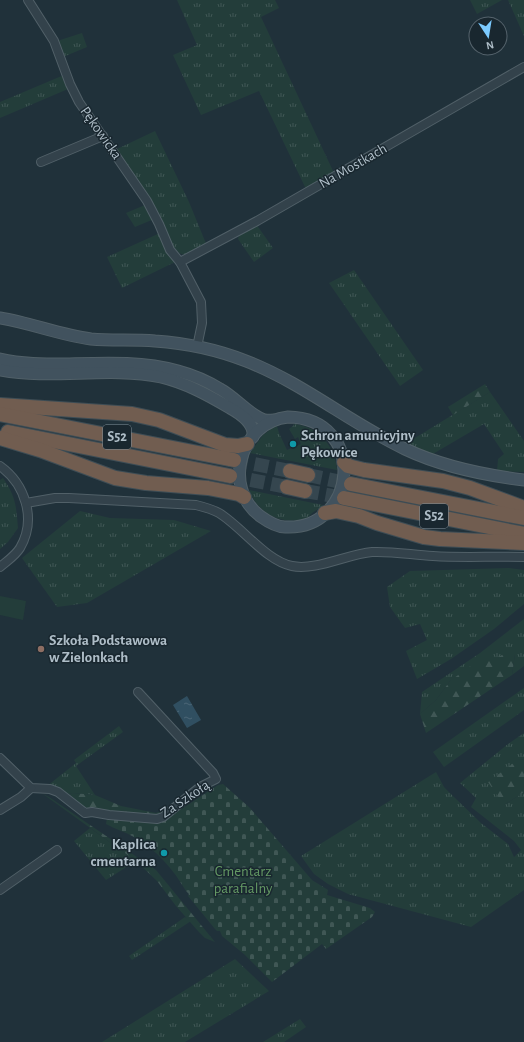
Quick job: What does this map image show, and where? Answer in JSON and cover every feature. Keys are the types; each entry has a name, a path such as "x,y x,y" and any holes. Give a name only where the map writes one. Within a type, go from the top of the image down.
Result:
{"highway":[{"path":"0,405 132,414 158,420 225,445 238,446 250,441"},
{"name":"S52","path":"0,414 234,460"},
{"name":"S52","path":"0,430 230,476"},
{"path":"0,438 40,450 115,478 146,483 208,488 244,496"},
{"path":"344,462 348,466 364,470 443,481 470,488 524,508"},
{"path":"290,471 308,475"},
{"name":"S52","path":"351,484 524,518"},
{"path":"287,487 305,491"},
{"name":"S52","path":"344,498 524,534"},
{"path":"325,513 336,511 360,516 377,523 424,537 440,540 524,543"}],"main road":[{"path":"0,318 79,337 108,340 155,341 197,347 245,361 278,376 379,435 423,457 461,469 524,480"},
{"path":"0,359 11,362 31,364 150,365 178,371 220,388 254,415 263,420 274,420"},
{"path":"0,370 41,374 134,374 173,380 197,389 238,412 251,425 253,432 250,441"},
{"path":"294,417 306,419 317,424 333,437 341,451 344,462 344,478 340,492 333,505 325,513 307,524 284,527 274,525 257,513 248,504 244,496 240,483 239,468 242,454 250,441 262,427 274,420 279,418 294,417"}],"street":[{"name":"Pękowicka","path":"28,0 54,41 70,84 79,102 148,201 170,250 180,262 201,302 202,323 197,347"},
{"name":"Na Mostkach","path":"180,262 257,221 524,67"},
{"path":"41,162 103,136"},
{"path":"0,466 11,474 19,484 26,503 28,520 23,541 15,554 0,567"},
{"path":"26,503 55,498 69,498 196,505 224,517 278,560 292,566 299,567 314,565 355,554 374,552 435,556 524,557"},
{"name":"Za Szkołą","path":"31,788 50,789 58,792 85,813 92,812 157,819 163,817 200,787 216,779 214,773 138,692"},
{"path":"0,758 31,788 21,797 0,810"},
{"path":"0,890 57,850"}],"green space":[{"path":"177,0 275,0 279,8 261,17 334,173 306,189 259,91 201,115 173,55 197,45"},
{"path":"470,0 502,0 477,14"},
{"path":"508,0 524,0 524,36"},
{"path":"82,33 87,47 63,57 57,41"},
{"path":"64,75 68,89 0,118 0,102"},
{"path":"155,131 189,202 207,246 188,256 179,253 174,248 149,199 117,149"},
{"path":"145,205 154,219 135,227 126,213"},
{"path":"256,224 273,248 254,262 238,239 240,233"},
{"path":"160,233 175,262 122,288 107,257"},
{"path":"354,270 423,370 400,386 329,283"},
{"path":"485,384 490,392 453,415 448,407"},
{"path":"490,392 524,441 524,472 497,471 498,459 504,454 484,424 426,458 405,444"},
{"path":"294,424 311,429 324,439 333,453 337,470 250,453 263,435 270,430 270,428 277,426 287,450 301,444 298,437 295,439 289,429"},
{"path":"3,478 11,491 15,502 18,528 8,542 0,549 0,480"},
{"path":"249,490 323,505 306,519 281,519 274,517 261,509 252,497"},
{"path":"80,511 110,518 174,520 211,531 87,603 57,607 22,558"},
{"path":"509,568 524,570 524,604 494,629 451,659 417,679 406,651 427,640 420,624 405,628 390,607 387,587 410,571"},
{"path":"0,596 26,601 23,620 0,615"},
{"path":"524,619 524,666 512,675 515,654 450,681 436,700 420,714 422,692 480,653"},
{"path":"512,650 515,654 512,675 426,733 420,714 436,700 450,681 483,657 492,660"},
{"path":"524,688 524,710 444,767 433,752"},
{"path":"119,726 123,732 76,766 95,795 69,794 54,786 47,786 76,763 74,760"},
{"path":"524,733 524,760 519,759 504,805 524,792 524,890 471,927 348,894 328,884 314,874 301,856 436,772 444,787 454,797 481,823 508,844 514,857 521,850 514,841 471,807 476,798 460,783"},
{"path":"519,759 524,760 524,792 504,805 488,782"},
{"name":"Cmentarz parafialny","path":"223,784 250,808 312,880 328,890 327,895 370,908 375,912 372,917 326,949 322,944 272,982 245,955 222,936 220,931 215,929 188,896 189,894 176,875 157,854 134,837 106,824 107,818 152,823 165,821 218,785"},
{"path":"43,794 156,870 215,942 205,938 198,931 157,881 136,861"},
{"path":"69,794 95,795 121,806 156,813 174,805 157,817 110,813 83,807"},
{"path":"90,828 136,861 106,880 74,841"},
{"path":"185,917 191,921 132,960 129,956"},
{"path":"235,959 269,991 185,1042 102,1042"},
{"path":"300,1019 306,1027 284,1042 263,1042"}],"water":[{"path":"187,696 201,720 187,728 173,705"}],"tunnel":[{"path":"234,460 290,471"},
{"path":"308,475 351,484"},
{"path":"230,476 287,487"},
{"path":"305,491 344,498"}],"place":[{"name":"Schron amunicyjny Pękowice","path":"293,444"},
{"name":"Szkoła Podstawowa w Zielonkach","path":"41,649"},
{"name":"Kaplica cmentarna","path":"164,853"}]}
